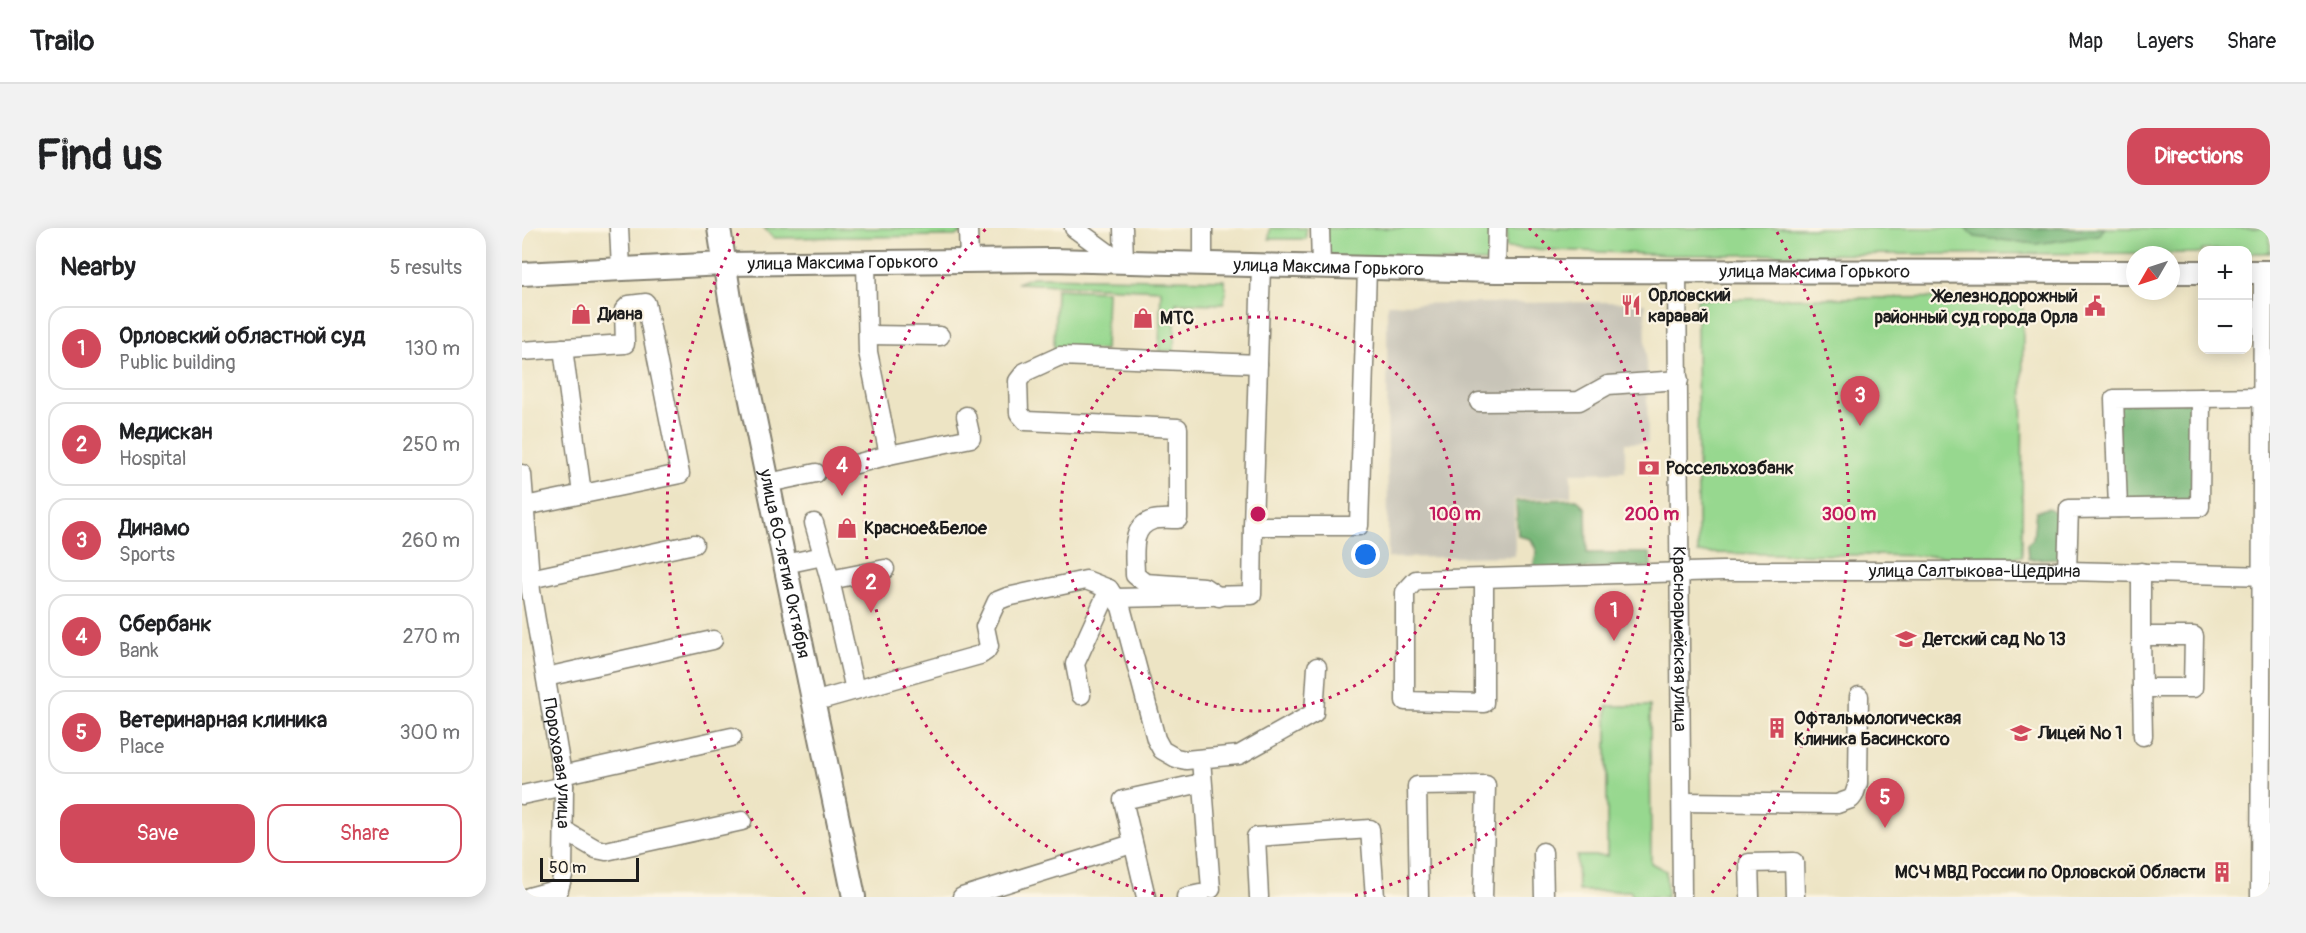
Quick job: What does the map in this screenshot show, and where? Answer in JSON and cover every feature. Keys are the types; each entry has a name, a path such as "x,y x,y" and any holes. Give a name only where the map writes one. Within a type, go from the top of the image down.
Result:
{"main road":[{"name":"улица 60-летия Октября","path":"719,228 729,299 854,897"},
{"name":"улица Максима Горького","path":"522,274 724,264 969,261 1122,261 1496,272 1677,273 1803,270 2126,272"},
{"path":"2180,272 2198,272"}],"street":[{"path":"620,228 621,268"},
{"path":"968,228 969,261"},
{"path":"1074,228 1122,261"},
{"path":"1122,261 1123,228"},
{"path":"1203,228 1203,264"},
{"path":"1320,228 1321,267"},
{"path":"1496,272 1497,228"},
{"path":"866,263 868,352 889,455"},
{"path":"813,702 986,651 989,646 985,627 997,601 1007,597 1086,580 1113,594 1252,596 1261,266"},
{"path":"1254,526 1359,526 1367,269"},
{"path":"2260,272 2265,575 2260,897"},
{"name":"Красноармейская улица","path":"1677,273 1682,897"},
{"path":"522,351 625,344 624,310 629,305 646,303 680,474 525,506"},
{"path":"869,335 940,336"},
{"path":"563,348 582,494"},
{"path":"1219,597 1204,587 1145,583 1135,575 1135,537 1143,526 1154,519 1178,519 1178,428 1026,421 1019,413 1018,381 1025,372 1060,356 1258,364"},
{"path":"1479,402 1579,401 1608,385 1679,380"},
{"path":"2118,508 2114,399 2262,397"},
{"path":"2067,571 2068,509 2200,507 2201,398"},
{"path":"856,464 971,438 966,416"},
{"path":"768,483 816,473"},
{"name":"Пороховая улица","path":"522,474 525,506 524,534 563,781 565,831 560,889 529,897"},
{"path":"814,523 830,580 855,690"},
{"path":"530,579 694,544"},
{"path":"784,564 824,556"},
{"path":"830,580 885,569"},
{"name":"улица Салтыкова-Щедрина","path":"1484,578 1484,703 1406,701 1405,592 1416,580 1678,571 2067,571 2265,575"},
{"path":"2141,572 2143,736"},
{"path":"1081,695 1075,664 1113,594"},
{"path":"1113,594 1121,607 1156,739 1162,750 1176,758 1186,760 1239,755 1314,714 1317,667"},
{"path":"2141,636 2194,636 2193,687 2142,688"},
{"path":"546,677 713,640"},
{"path":"1682,802 1806,804 1847,801 1854,795 1858,783 1859,696"},
{"path":"522,795 563,781 732,737"},
{"path":"1199,894 1201,759"},
{"path":"1146,897 1123,800 1192,785"},
{"path":"1419,897 1417,786 1486,785 1483,897"},
{"path":"565,831 596,849 606,851 742,821"},
{"path":"1259,897 1256,837 1370,829 1375,897"},
{"path":"963,897 1132,844"},
{"path":"1543,852 1544,897"},
{"path":"1750,897 1749,863 1794,862 1795,897"}],"shaded area":[{"path":"1645,303 1648,443 1625,443 1625,472 1571,473 1571,496 1514,499 1515,556 1388,558 1387,304"}],"green space":[{"path":"764,228 964,228 962,233 955,236 773,238"},
{"path":"1270,228 1306,228 1306,239 1269,239"},
{"path":"1326,228 1491,228 1491,262 1326,261"},
{"path":"1507,228 2270,228 2270,253 2252,253 2252,246 2198,246 2198,253 2180,253 2180,246 2126,246 2126,253 1672,255 1506,248"},
{"path":"1965,228 2105,228 2098,235 2036,244 1975,237"},
{"path":"1032,277 1224,280 1226,293 1223,304 1176,303 1174,351 1159,351 1161,290 1017,283"},
{"path":"1056,289 1107,291 1105,350 1054,348"},
{"path":"2023,297 2022,557 1698,553 1697,299"},
{"path":"2196,402 2195,502 2121,505 2117,403"},
{"path":"1577,499 1586,509 1587,553 1650,553 1651,567 1536,570 1534,562 1537,552 1531,539 1518,536 1516,501"},
{"path":"2049,508 2064,519 2064,558 2028,559 2027,544 2033,539 2036,511"},
{"path":"1607,706 1650,706 1651,863 1666,871 1667,897 1632,897 1631,891 1578,891 1577,856 1607,856"}],"place":[{"name":"Орловский каравай","path":"1631,305"},
{"name":"Железнодорожный районный суд города Орла","path":"2095,306"},
{"name":"Диана","path":"581,314"},
{"name":"МТС","path":"1143,318"},
{"name":"Динамо","path":"1860,426"},
{"name":"Россельхозбанк","path":"1649,468"},
{"name":"Сбербанк","path":"842,496"},
{"name":"Красное&Белое","path":"847,528"},
{"name":"Медискан","path":"871,613"},
{"name":"Детский сад № 13","path":"1906,639"},
{"name":"Орловский областной суд","path":"1614,641"},
{"name":"Офтальмологическая Клиника Басинского","path":"1777,728"},
{"name":"Лицей № 1","path":"2021,733"},
{"name":"Ветеринарная клиника","path":"1885,828"},
{"name":"МСЧ МВД России по Орловской Области","path":"2222,872"}]}
